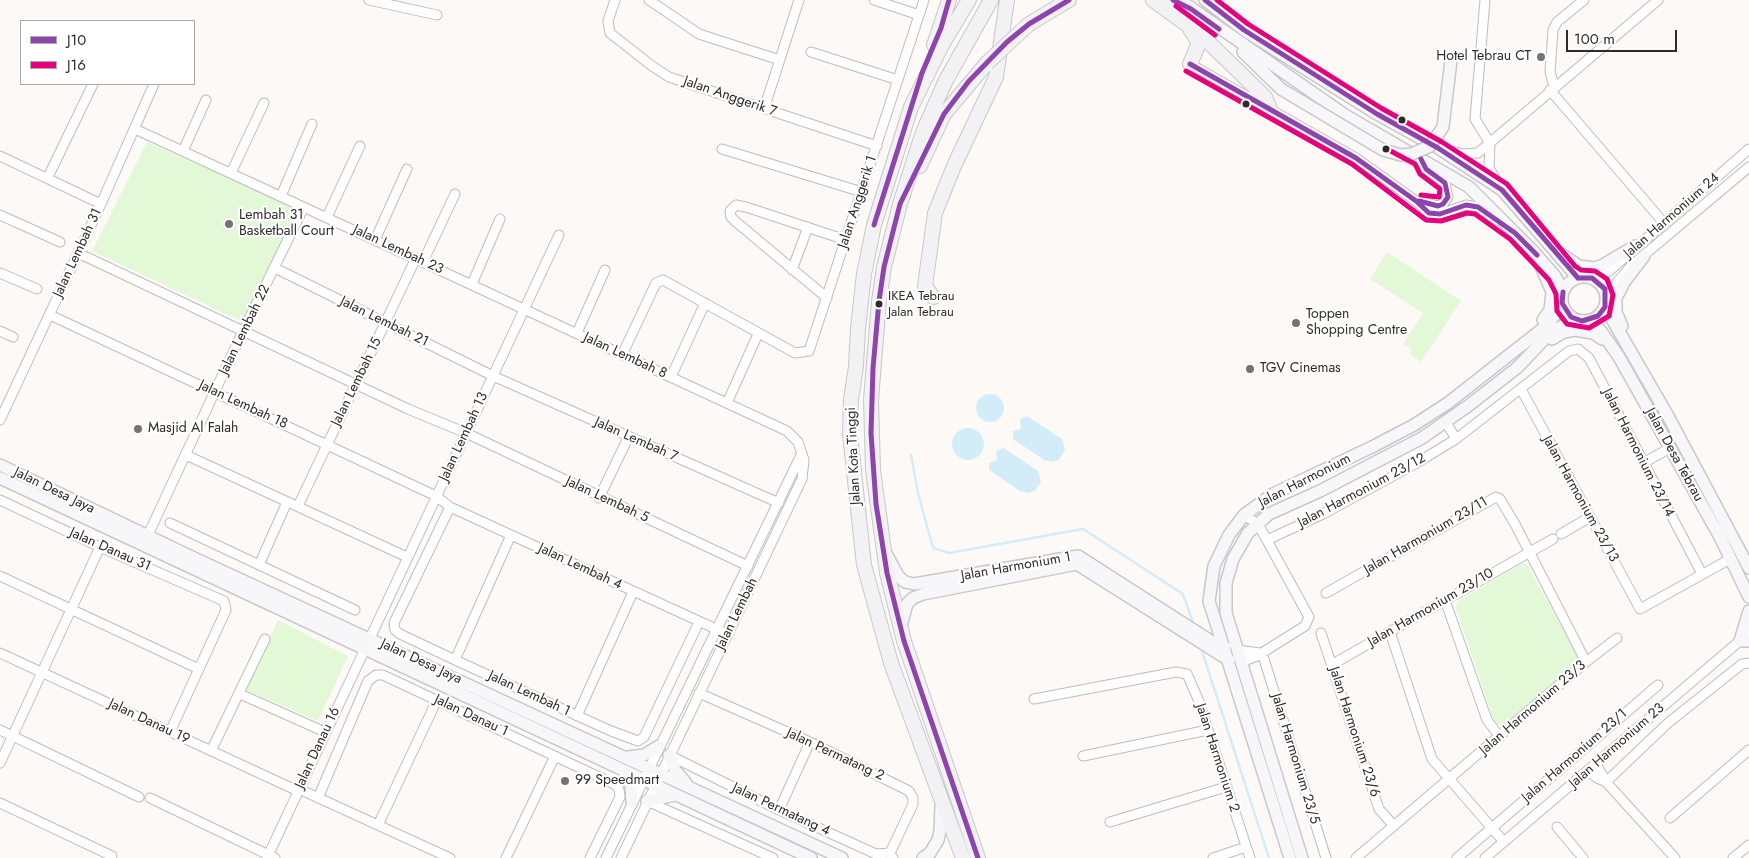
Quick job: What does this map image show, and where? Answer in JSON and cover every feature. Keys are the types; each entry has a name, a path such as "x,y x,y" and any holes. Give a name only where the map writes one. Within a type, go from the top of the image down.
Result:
{"highway":[{"path":"911,107 950,0"},
{"name":"Jalan Kota Tinggi","path":"963,858 891,663 864,565 850,434 851,400 864,274 874,225 911,107 942,45 969,0"},
{"name":"Jalan Kota Tinggi","path":"978,858 900,630 882,542 871,433 872,368 884,267 900,204 923,132 945,82 991,0"},
{"path":"933,297 925,286 935,213 954,166 996,77 1007,0"},
{"path":"900,204 912,183 944,114 969,81 1007,42 1029,24 1069,0"},
{"path":"1153,0 1187,24 1265,97 1270,109"},
{"path":"1173,0 1185,4"},
{"path":"1187,24 1199,43 1190,64"}],"main road":[{"path":"1206,0 1244,30 1276,51 1377,114 1438,148 1502,190 1521,209 1547,244 1578,278"},
{"path":"1185,4 1237,42 1345,115 1469,187 1535,253 1555,276 1567,313 1582,320 1598,316 1606,301 1601,284 1592,278 1578,278 1569,283 1563,297"},
{"path":"1237,42 1246,55 1281,89 1383,150 1400,155 1412,154 1430,146 1442,131 1446,115 1452,52"},
{"path":"1547,244 1574,264 1591,268 1603,265 1635,246"},
{"path":"1510,353 1517,343 1545,318 1550,310 1551,286 1535,253"},
{"path":"1631,352 1616,312 1615,303 1620,287 1644,256"},
{"name":"Jalan Harmonium","path":"1290,858 1209,601 1210,580 1214,566 1229,535 1244,515 1273,494 1314,476 1414,425 1448,403 1546,326 1555,315 1563,297"},
{"name":"Jalan Desa Tebrau","path":"1606,301 1631,352 1668,416 1749,568"},
{"name":"Jalan Harmonium","path":"1302,858 1226,613 1226,583 1233,559 1240,546 1258,524 1275,510 1381,460 1422,438 1518,367 1552,331 1582,320"},
{"name":"Jalan Desa Tebrau","path":"1582,320 1601,331 1619,357 1670,448 1749,597"},
{"path":"1518,367 1555,336 1575,330 1593,333 1619,357"},
{"name":"Jalan Desa Jaya","path":"0,465 842,858"},
{"name":"Jalan Desa Jaya","path":"0,478 654,785 791,854 811,858"},
{"name":"Jalan Harmonium 1","path":"882,542 898,576 905,582 914,584 1078,556 1190,626 1205,646 1227,659 1241,662"},
{"name":"Jalan Harmonium 1","path":"900,630 905,607 910,600 918,596 1077,564 1197,636 1237,650"},
{"path":"1744,641 1749,612"},
{"path":"623,756 644,755 659,746"},
{"path":"669,755 674,770 692,788"},
{"path":"624,771 631,786 632,802"},
{"path":"647,801 675,795"},
{"path":"923,858 935,846 940,830 941,796"}],"street":[{"path":"369,0 404,4 436,14"},
{"name":"Jalan Anggerik 7","path":"615,0 607,27 610,33 652,66 669,76 876,146"},
{"path":"650,0 699,34 780,60"},
{"path":"874,0 919,15"},
{"name":"Jalan Anggerik 1","path":"758,334 795,353 806,352 811,348 924,0"},
{"path":"1485,0 1475,119 1490,143 1489,168 1502,190"},
{"path":"1584,0 1557,22 1553,30 1550,72 1552,88 1663,222"},
{"path":"1438,148 1463,154 1474,154 1490,143 1552,88 1658,0"},
{"path":"764,109 796,1"},
{"path":"811,52 898,80"},
{"path":"1190,64 1356,158 1433,214 1466,205 1478,207 1515,233"},
{"path":"48,177 93,85"},
{"name":"Jalan Lembah 31","path":"0,420 101,204 154,85"},
{"path":"183,151 206,100"},
{"path":"231,173 264,103"},
{"path":"281,196 312,124"},
{"name":"Jalan Lembah 23","path":"135,129 524,309"},
{"path":"327,217 360,146"},
{"path":"722,149 862,192"},
{"name":"Jalan Harmonium 24","path":"1592,278 1609,271 1635,246 1749,149"},
{"path":"0,156 48,177 101,204"},
{"path":"1416,201 1438,206 1443,204 1448,198 1444,183 1426,169 1421,159"},
{"name":"Jalan Harmonium 24","path":"1606,301 1620,277 1749,167"},
{"path":"375,240 407,169"},
{"name":"Jalan Lembah 15","path":"298,506 386,323 456,194"},
{"path":"827,298 735,221 731,217 730,211 736,205 746,207 846,240"},
{"name":"Jalan Lembah 22","path":"148,535 243,331 304,207"},
{"path":"0,216 60,242"},
{"path":"472,284 500,219"},
{"path":"792,270 808,226"},
{"name":"Jalan Lembah 13","path":"369,638 559,235"},
{"path":"78,253 408,409 466,433"},
{"name":"Jalan Lembah 21","path":"275,268 493,376"},
{"path":"577,334 605,270"},
{"path":"0,272 37,289"},
{"path":"622,355 656,283 660,280 665,280 758,334 726,403 787,431 798,442 803,453"},
{"path":"671,377 705,303"},
{"name":"Jalan Lembah 8","path":"524,309 726,403"},
{"name":"Jalan Lembah 18","path":"50,315 436,496"},
{"path":"0,331 13,337"},
{"name":"Jalan Harmonium 23/14","path":"1565,354 1578,349 1587,354 1702,574"},
{"name":"Jalan Harmonium 23/12","path":"1267,540 1363,493 1456,439 1565,354"},
{"name":"Jalan Lembah 7","path":"493,376 628,438 779,503"},
{"name":"Jalan Harmonium 23/13","path":"1521,389 1640,609 1702,574"},
{"path":"1446,422 1456,439"},
{"name":"Jalan Lembah 5","path":"466,433 599,498 748,566"},
{"path":"599,498 628,438"},
{"path":"1643,463 1670,448"},
{"name":"Jalan Lembah","path":"606,858 642,780 803,453"},
{"name":"Jalan Lembah","path":"621,858 654,785 802,479 803,453"},
{"path":"186,455 407,557"},
{"name":"Jalan Lembah 4","path":"436,496 450,507 727,634"},
{"name":"Jalan Harmonium 23/11","path":"1326,594 1496,497 1500,499 1529,552"},
{"name":"Jalan Danau 31","path":"0,500 100,547 220,599 226,604 226,610 199,668"},
{"path":"259,565 287,502"},
{"name":"Jalan Lembah 1","path":"450,507 394,623 395,630 400,634 455,660 632,740 641,739 699,622"},
{"path":"1241,662 1262,656 1305,626 1308,620 1308,612 1258,524 1244,515"},
{"name":"Jalan Harmonium 23/10","path":"1333,664 1590,518"},
{"path":"170,522 355,610"},
{"path":"455,660 511,535"},
{"path":"0,763 100,547"},
{"path":"1529,552 1586,662"},
{"path":"1702,574 1730,559"},
{"path":"0,576 199,668 170,732"},
{"path":"577,716 633,592"},
{"path":"1445,600 1488,720 1500,737"},
{"path":"1390,632 1432,759 1504,842"},
{"name":"Jalan Harmonium 23/6","path":"1321,633 1333,664 1379,809 1394,826"},
{"name":"Jalan Harmonium 23","path":"1485,858 1744,641 1749,633"},
{"name":"Jalan Danau 16","path":"270,857 369,638"},
{"name":"Jalan Harmonium 23/3","path":"1356,858 1586,662 1617,638"},
{"path":"211,751 265,639"},
{"path":"1237,650 1262,656"},
{"name":"Jalan Danau 19","path":"0,652 211,751 450,858"},
{"name":"Jalan Harmonium 23/5","path":"1262,656 1326,858"},
{"path":"1606,782 1668,723 1745,664"},
{"name":"Jalan Harmonium 2","path":"1034,699 1172,672 1183,672 1189,676 1250,858"},
{"name":"Jalan Danau 1","path":"318,798 370,678 383,675 614,784 620,790 619,799 590,858"},
{"name":"Jalan Harmonium 23/1","path":"1457,858 1658,685"},
{"name":"Jalan Permatang 2","path":"699,693 886,778 911,794 912,804 892,855"},
{"path":"240,694 325,732"},
{"path":"378,825 437,700"},
{"path":"0,730 139,797"},
{"path":"1083,756 1208,730"},
{"path":"779,810 810,742"},
{"path":"1670,818 1749,750"},
{"name":"Jalan Permatang 4","path":"669,755 779,810 876,854 892,855"},
{"path":"506,858 555,756"},
{"path":"1596,764 1606,782 1675,858"},
{"path":"1588,771 1606,782"},
{"path":"1110,822 1226,787"},
{"path":"150,798 270,857"},
{"path":"647,801 773,858"},
{"path":"0,803 112,856"},
{"path":"1557,827 1583,858"},
{"path":"791,854 799,838"},
{"path":"1733,858 1749,845"},
{"path":"1213,858 1246,847"}],"green space":[{"path":"147,142 300,209 243,322 92,251"},
{"path":"1387,252 1461,301 1421,362 1409,354 1412,349 1403,344 1423,313 1370,279"},
{"path":"1523,563 1528,566 1578,657 1577,664 1503,726 1494,722 1456,608 1458,601"},
{"path":"278,620 348,656 318,721 246,690"}],"water":[{"path":"990,394 1000,398 1004,408 1000,418 990,422 980,418 976,408 980,398"},
{"path":"1027,416 1062,439 1065,450 1059,460 1051,462 1044,460 1013,439 1013,431 1021,429 1020,419"},
{"path":"968,428 974,429 979,433 983,438 983,450 979,455 974,459 968,460 962,459 957,455 953,450 952,444 953,438 957,433 962,429"},
{"path":"1004,448 1038,471 1041,482 1035,491 1027,493 1020,491 989,470 989,463 997,460 996,451"}],"waterway":[{"path":"911,455 918,493 933,548 949,553 1083,529 1183,594 1194,626"},
{"path":"1201,648 1269,858"}],"transit line":[{"name":"J10","path":"874,225 922,73 941,28 949,0"},
{"name":"J10","path":"978,858 904,641 887,573 876,504 871,433 873,368 879,301 884,267 900,204 944,114 969,81 1007,42 1029,24 1069,0"},
{"name":"J10","path":"1173,0 1191,9 1219,29"},
{"name":"J10","path":"1205,0 1244,30 1377,114 1438,148 1502,190 1578,278"},
{"name":"J16","path":"1186,71 1352,164 1426,220 1441,221 1467,213 1475,214 1510,239 1549,280 1556,294 1557,311 1567,324 1589,328 1609,316 1613,295 1607,279 1595,271 1581,270 1575,266 1507,184 1442,142 1381,108 1248,24 1217,0"},
{"name":"J16","path":"1176,6 1215,35"},
{"name":"J10","path":"1190,64 1356,158 1416,201 1429,213 1440,214 1466,205 1478,207 1515,233 1537,255"},
{"name":"J16","path":"1385,148 1415,164 1420,174 1440,189 1439,197 1421,195"},
{"name":"J10","path":"1419,201 1438,206 1443,204 1448,197 1445,183 1426,169 1421,159"},
{"name":"J10","path":"1563,292 1562,303 1571,317 1582,321 1598,316 1605,307 1605,289 1592,278 1578,278"}],"place":[{"name":"Hotel Tebrau CT","path":"1541,57"},
{"name":"Lembah 31 Basketball Court","path":"229,224"},
{"name":"IKEA Tebrau Jalan Tebrau","path":"879,304"},
{"name":"Toppen Shopping Centre","path":"1296,323"},
{"name":"TGV Cinemas","path":"1250,369"},
{"name":"Masjid Al Falah","path":"138,429"},
{"name":"99 Speedmart","path":"565,781"}]}
